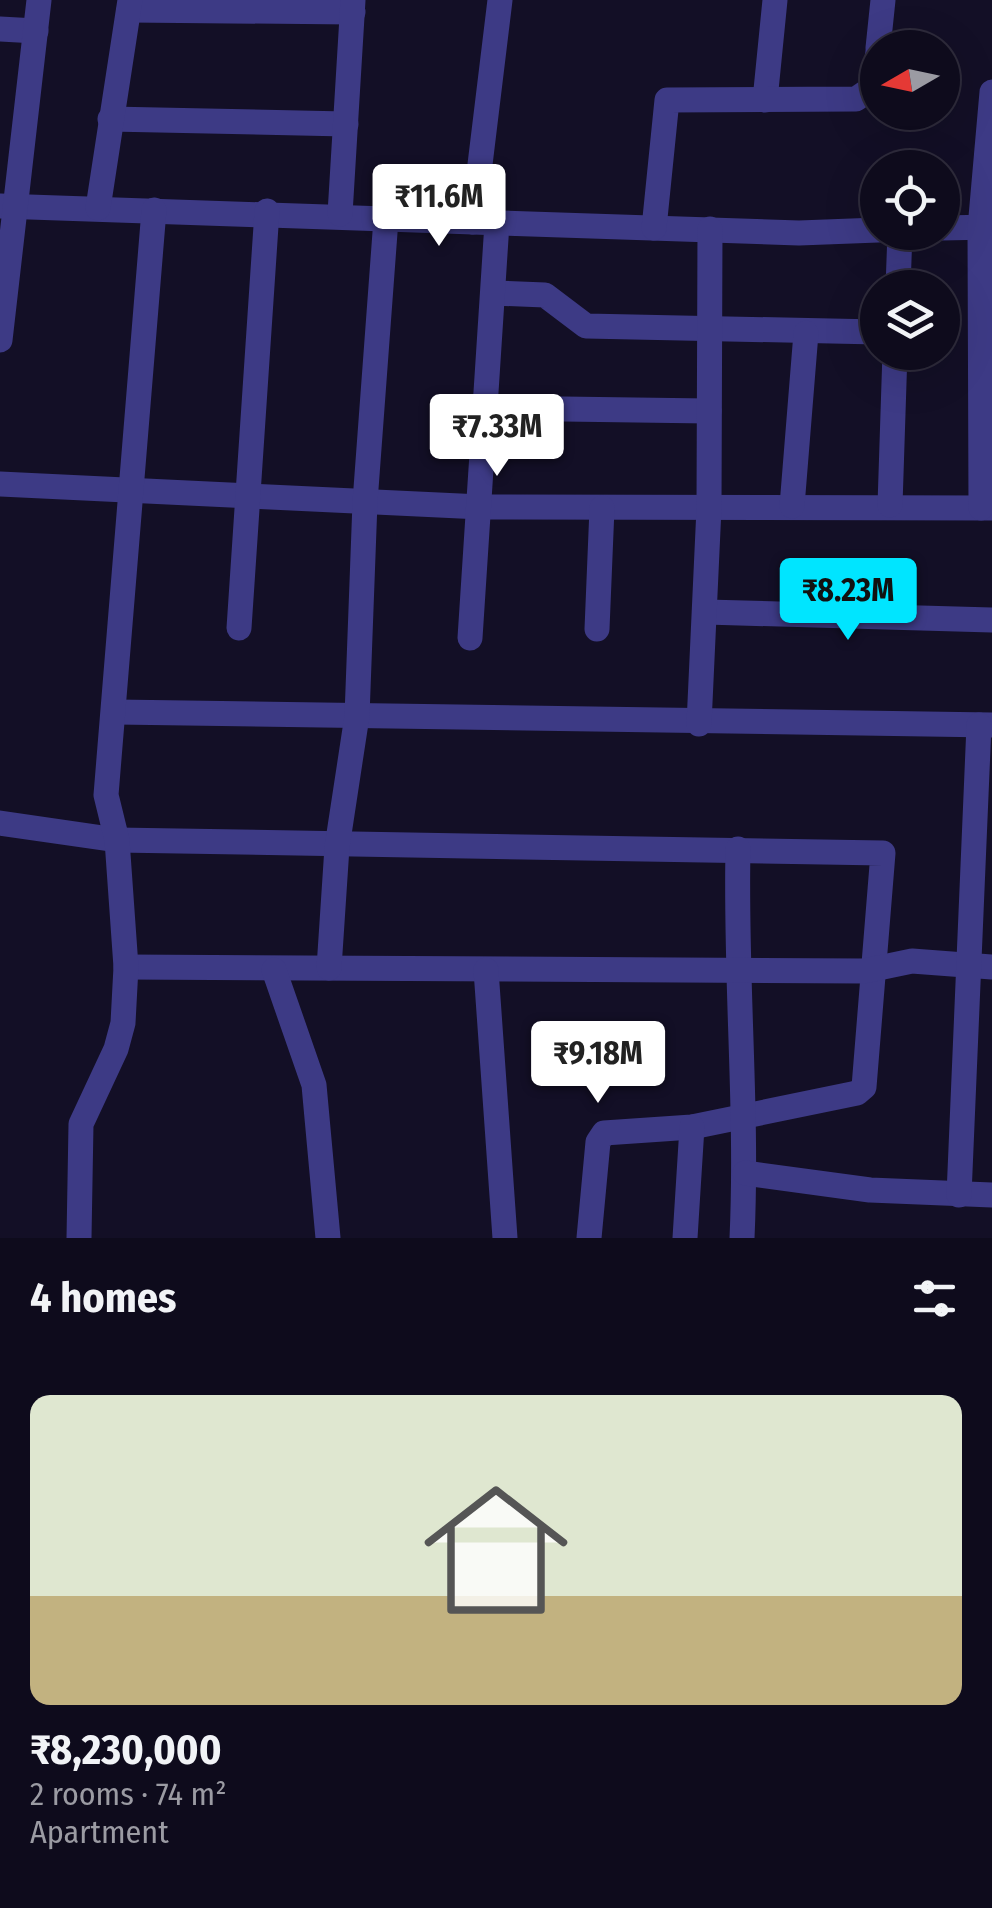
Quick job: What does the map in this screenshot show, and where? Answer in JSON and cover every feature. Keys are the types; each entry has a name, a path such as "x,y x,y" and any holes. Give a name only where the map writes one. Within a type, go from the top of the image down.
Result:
{"street":[{"path":"0,340 7,206 39,0"},
{"path":"470,638 494,292 485,223 500,0"},
{"path":"764,100 775,0"},
{"path":"880,30 883,0"},
{"path":"98,208 130,5 353,6 340,214"},
{"path":"0,29 36,31"},
{"path":"0,484 481,507 986,508 986,227 992,92"},
{"path":"654,228 667,100 860,96"},
{"path":"110,119 346,124"},
{"path":"7,206 268,211 386,220 799,233 860,231"},
{"path":"79,1238 81,1124 121,1036 126,967 117,840 106,795 116,712 154,210"},
{"path":"239,628 268,211"},
{"path":"329,968 337,847 356,716 386,220"},
{"path":"960,228 986,227"},
{"path":"699,724 709,508 710,230"},
{"path":"494,292 545,295 581,326 860,332"},
{"path":"792,506 806,333"},
{"path":"890,505 894,370"},
{"path":"487,408 709,410"},
{"path":"596,629 602,508"},
{"path":"706,612 992,620"},
{"path":"116,712 699,724 986,725 982,967 959,1195"},
{"path":"0,823 117,840 337,847 882,853 864,1088 857,1093 692,1127 600,1136 590,1238"},
{"path":"738,849 735,968 744,1117 742,1238"},
{"path":"126,967 873,970 912,960 982,967"},
{"path":"274,970 314,1085 328,1238"},
{"path":"486,970 504,1238"},
{"path":"685,1238 692,1127"},
{"path":"745,1174 847,1188 992,1194"}]}
